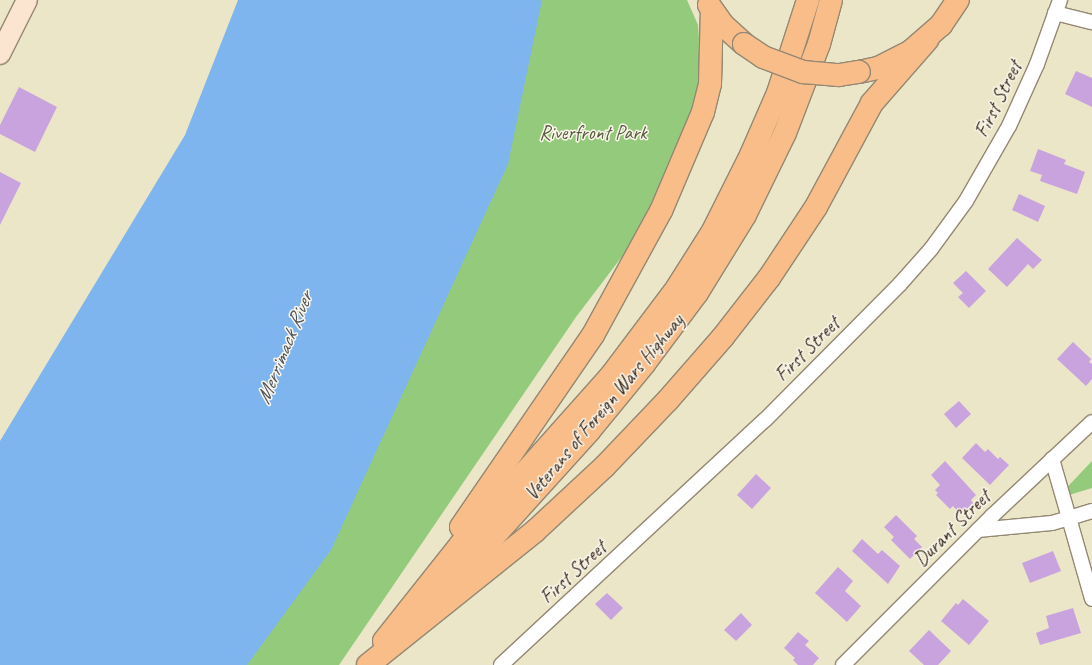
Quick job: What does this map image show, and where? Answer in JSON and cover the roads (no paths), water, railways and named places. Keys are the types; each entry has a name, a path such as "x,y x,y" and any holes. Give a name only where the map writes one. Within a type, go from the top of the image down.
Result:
{"main road":[{"name":"Veterans of Foreign Wars Highway","path":"365,665 462,543 610,377 677,288 713,231 751,156 778,93 808,0"},
{"name":"Veterans of Foreign Wars Highway","path":"365,665 478,554 589,431 644,364 693,299 745,215 785,133 819,44 831,0"},
{"path":"365,665 534,532 604,466 673,395 723,337 770,278 816,207 872,103 941,26 958,0"},
{"path":"365,665 560,386 593,335 640,252 677,176 703,112 710,84 709,5"},
{"path":"709,5 744,44 763,57 803,72 839,75 859,72 895,60 927,40"}],"street":[{"path":"0,54 6,26 27,0"},
{"path":"1058,7 1092,22"},
{"name":"First Street","path":"501,665 765,420 900,284 931,249 966,201 1009,126 1035,70 1058,7"},
{"name":"Durant Street","path":"843,665 978,530 1092,422"},
{"path":"1052,460 1092,599"},
{"path":"978,530 1052,523 1092,511"}],"water":[{"name":"Merrimack River","path":"238,0 542,0 508,164 331,550 247,665 0,665 0,441 185,135"}],"park label":[{"name":"Riverfront Park","path":"593,132"}]}
